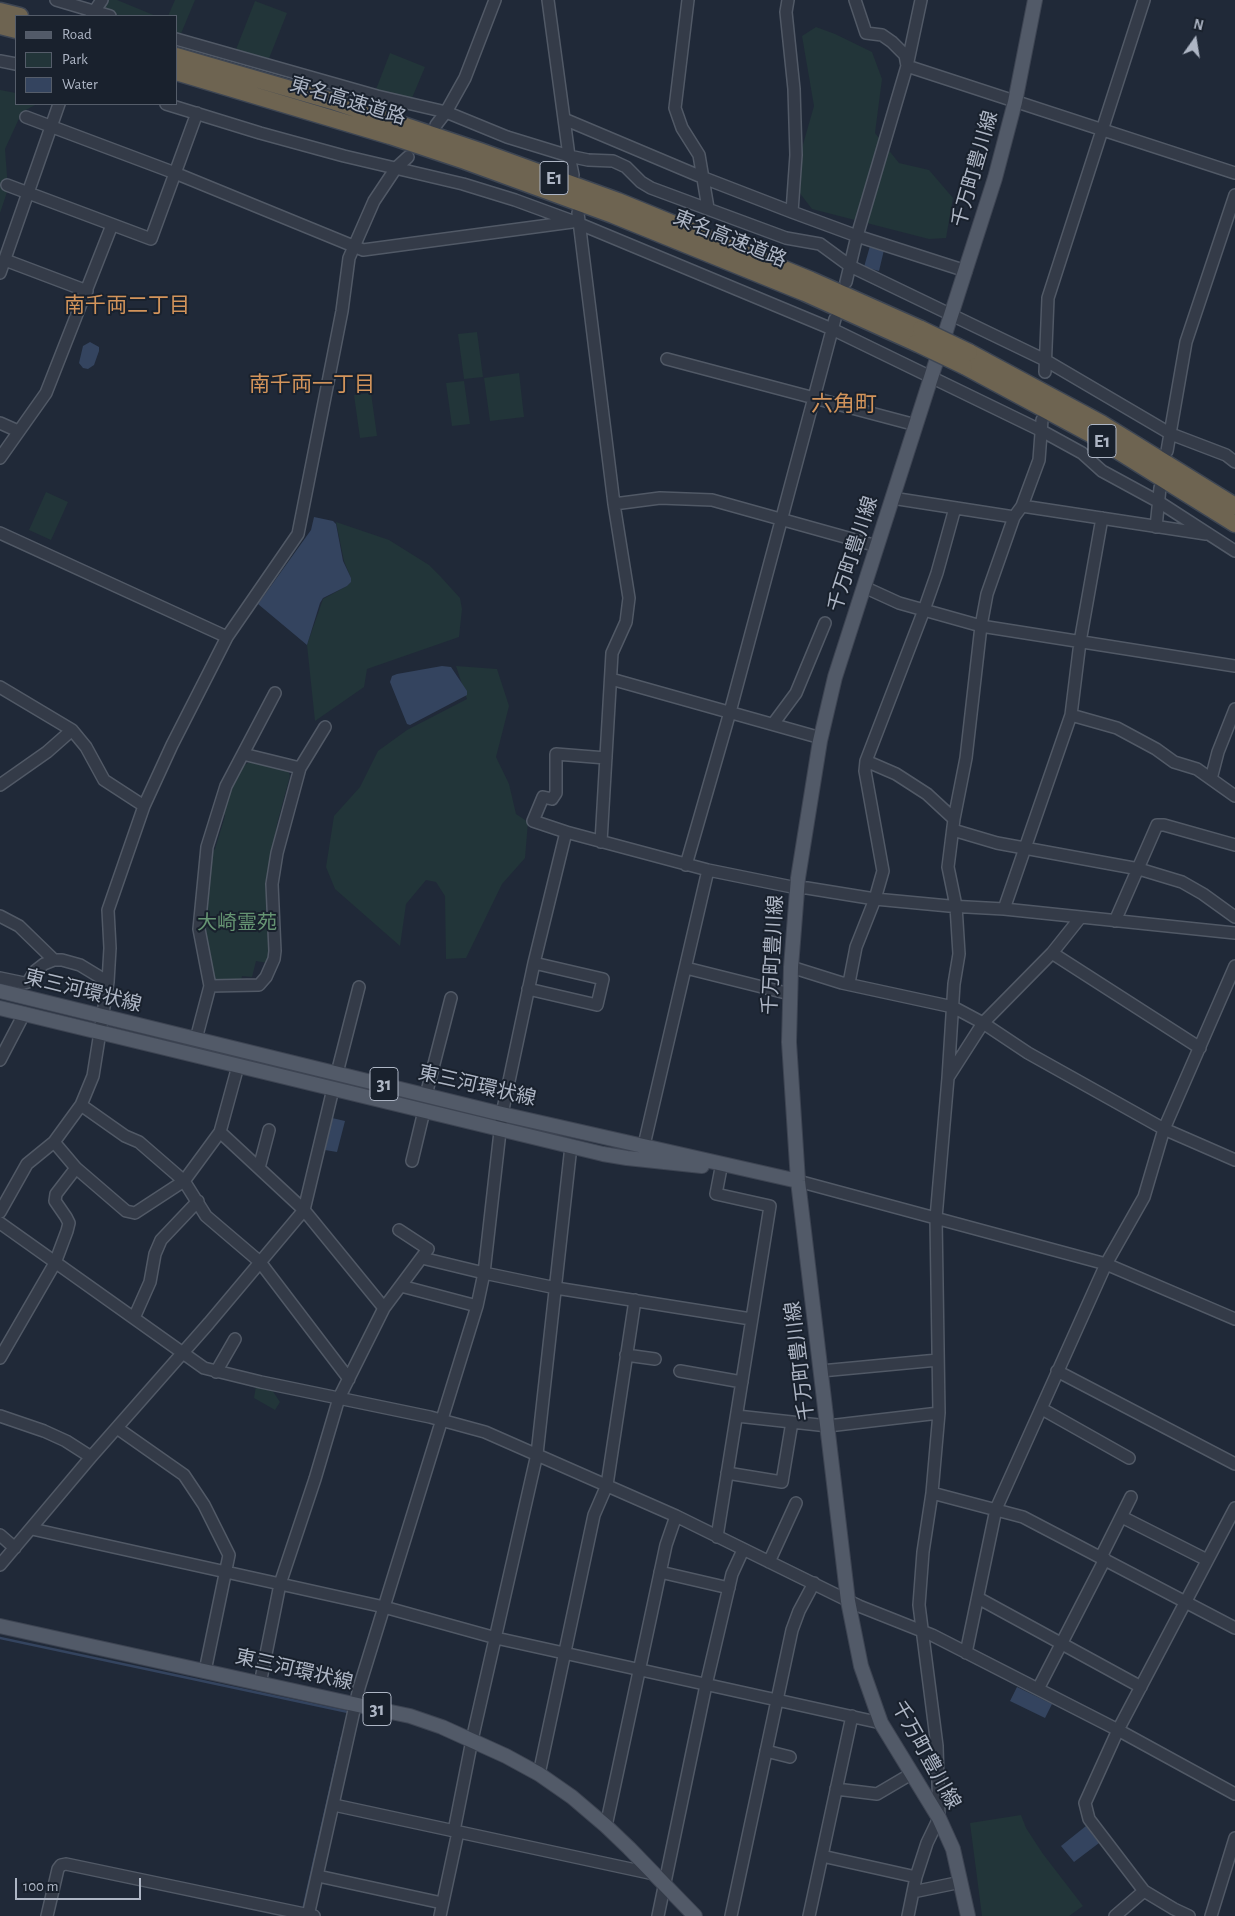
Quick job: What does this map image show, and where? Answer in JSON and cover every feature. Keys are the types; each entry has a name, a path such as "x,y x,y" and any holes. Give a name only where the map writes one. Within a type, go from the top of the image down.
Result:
{"highway":[{"path":"0,11 16,15"},
{"path":"0,26 15,30"},
{"name":"東名高速道路","path":"178,57 332,101 517,164 721,242 810,280 918,336 1101,423 1235,506"},
{"name":"東名高速道路","path":"178,73 390,136 465,161 594,208 805,293 918,336"},
{"name":"東名高速道路","path":"967,359 1235,524"}],"main road":[{"name":"千万町豊川線","path":"968,1916 952,1849 939,1818 881,1723 861,1666 848,1601 798,1181 789,1042 790,994 797,888 821,738 835,677 995,178 1015,102 1035,0"},
{"name":"東三河環状線","path":"0,991 502,1114 798,1181"},
{"name":"東三河環状線","path":"0,1008 626,1158 770,1174"},
{"name":"東三河環状線","path":"0,1626 410,1716 442,1727 539,1774 572,1797 606,1826 695,1916"}],"street":[{"path":"56,0 92,13 102,0"},
{"path":"436,125 446,112 465,78 495,0"},
{"path":"548,0 573,175"},
{"path":"688,0 674,108 682,128 699,155 708,208"},
{"path":"788,0 786,12 794,89 796,155 792,212"},
{"path":"855,0 866,33 882,35 892,42 905,55 907,66"},
{"path":"846,282 857,236 907,66 921,0"},
{"path":"1045,366 1048,298 1144,0"},
{"path":"178,40 377,96 446,112 507,137 569,156 588,160 613,161 626,167 641,182 651,188 786,238 820,244 850,266 952,314 1171,434 1226,456 1235,462"},
{"path":"0,61 15,64"},
{"path":"907,66 1235,173"},
{"path":"0,273 59,105"},
{"path":"169,105 269,135 463,184 577,220 834,324 931,378 1042,425 1082,453 1102,471 1159,502 1235,551"},
{"path":"7,185 151,239 197,113"},
{"path":"26,118 175,173 354,248 363,250 577,220"},
{"path":"564,119 704,178 792,212 857,236 966,271"},
{"path":"0,1212 27,1164 54,1142 81,1105 93,1076 108,982 110,948 108,910 144,806 172,745 227,637 298,534 342,312 349,258 374,201 396,168 408,158"},
{"path":"1167,451 1186,342 1235,196"},
{"path":"577,220 614,504 629,598 626,622 612,653 601,842"},
{"path":"0,458 46,393 112,225"},
{"path":"5,260 87,291"},
{"path":"686,865 730,712 834,324"},
{"path":"667,359 916,425"},
{"path":"0,423 18,431"},
{"path":"908,1916 916,1877 927,1843 939,1818 937,1746 920,1605 939,1413 936,1218 954,984 959,954 956,906 948,867 966,758 981,626 987,594 1014,517 1022,506 1039,460 1042,425"},
{"path":"1156,527 1160,488"},
{"path":"614,504 660,498 712,500 877,546"},
{"path":"892,498 1014,517"},
{"path":"1022,506 1212,535"},
{"path":"849,983 856,947 875,899 883,871 865,771 866,761 937,573 954,508"},
{"path":"1004,909 1071,715 1080,642 1102,518"},
{"path":"0,533 227,637"},
{"path":"864,587 899,603 981,626 1235,666"},
{"path":"773,724 796,693 825,623"},
{"path":"610,679 821,738"},
{"path":"0,686 72,730 86,747 104,780 144,806"},
{"path":"196,1039 210,986 199,929 207,847 226,786 275,693"},
{"path":"1211,779 1218,752 1235,709"},
{"path":"1071,715 1116,728 1156,749 1174,762 1197,769 1235,796"},
{"path":"210,986 259,986 266,977 274,959 272,884 277,853 300,768 326,727"},
{"path":"0,785 47,752 72,730"},
{"path":"243,754 300,768"},
{"path":"606,758 556,754 556,793 552,799 543,798 533,821 686,865 797,888 875,899 1004,909 1235,933"},
{"path":"866,761 896,774 926,794 954,824 997,843 1139,868 1182,882 1203,894 1235,917"},
{"path":"1115,921 1157,825 1164,825 1235,845"},
{"path":"47,1916 58,1869 61,1865 66,1864 310,1916 359,1688 477,1306 484,1273 502,1114 528,989 566,832"},
{"path":"644,1145 708,870"},
{"path":"0,916 19,926 54,960 75,963 108,982"},
{"path":"948,1078 983,1023 1052,953 1080,918"},
{"path":"1052,953 1200,1048"},
{"path":"0,978 24,984 40,968 54,960"},
{"path":"528,989 597,1005 603,980 534,963"},
{"path":"966,1653 996,1510 1106,1264 1144,1197 1164,1129 1200,1048 1231,985 1235,966"},
{"path":"791,967 842,983 849,983 952,1008 983,1023 1028,1052 1164,1129 1235,1160"},
{"path":"686,968 790,994"},
{"path":"337,1073 358,987"},
{"path":"426,1095 451,998"},
{"path":"0,1060 24,1014"},
{"path":"54,1142 76,1168 126,1211 135,1213 184,1181 220,1132 238,1066"},
{"path":"0,1565 91,1457 210,1323 304,1210 333,1089"},
{"path":"81,1105 125,1136 139,1142 184,1181 206,1216 260,1262 348,1379"},
{"path":"412,1161 424,1111"},
{"path":"259,1168 269,1130"},
{"path":"220,1132 304,1210 384,1308"},
{"path":"440,1916 472,1740 537,1454 571,1146"},
{"path":"0,1358 55,1263 67,1231 68,1223 55,1201 56,1194 76,1168"},
{"path":"717,1537 770,1206 716,1194 720,1168"},
{"path":"798,1181 1106,1264 1235,1319"},
{"path":"134,1318 150,1282 155,1254 161,1240 198,1201"},
{"path":"0,1223 204,1368 485,1432 676,1516 848,1601 966,1653 1118,1730 1235,1794"},
{"path":"260,1684 280,1584 315,1479 339,1398 384,1308 428,1249 399,1230"},
{"path":"422,1258 556,1288 752,1319"},
{"path":"401,1286 477,1306"},
{"path":"539,1774 594,1515 607,1485 635,1300"},
{"path":"216,1372 235,1339"},
{"path":"626,1356 655,1360"},
{"path":"821,1371 938,1360"},
{"path":"1057,1370 1235,1464"},
{"path":"680,1371 742,1382"},
{"path":"1042,1409 1129,1458"},
{"path":"737,1416 828,1426 939,1413"},
{"path":"0,1416 58,1438 91,1457"},
{"path":"727,1473 782,1482 792,1422"},
{"path":"117,1428 184,1475 204,1506 229,1555 205,1671"},
{"path":"932,1493 1022,1517 1235,1628"},
{"path":"1038,1689 1062,1643 1131,1497"},
{"path":"769,1562 796,1502"},
{"path":"1189,1916 1174,1910 1144,1891 1089,1819 1086,1803 1118,1730 1235,1508"},
{"path":"606,1826 666,1545 676,1516"},
{"path":"1122,1517 1207,1560"},
{"path":"32,1529 384,1607 496,1638 564,1654 881,1723"},
{"path":"0,1535 15,1548"},
{"path":"658,1916 706,1685 732,1574 743,1550"},
{"path":"660,1572 729,1588"},
{"path":"731,1916 792,1630 799,1611 814,1583"},
{"path":"978,1598 1141,1687"},
{"path":"810,1916 852,1716"},
{"path":"766,1751 790,1758"},
{"path":"836,1789 876,1794 911,1774"},
{"path":"334,1805 654,1874"},
{"path":"1211,1916 1235,1838"},
{"path":"822,1856 916,1877"},
{"path":"318,1876 442,1903"},
{"path":"913,1892 961,1882"},
{"path":"1115,1916 1144,1891"}],"green space":[{"path":"105,0 117,0 154,15 118,15 99,9"},
{"path":"175,0 195,0 180,36 178,36 178,15 168,15"},
{"path":"255,1 287,13 268,61 235,52"},
{"path":"816,27 872,52 882,79 875,133 899,163 929,170 953,198 946,238 929,239 812,209 792,183 814,106 802,36"},
{"path":"390,53 425,67 412,98 375,92"},
{"path":"0,90 15,93 15,105 35,105 22,112 5,149 8,189 0,213"},
{"path":"477,332 483,377 464,379 458,334"},
{"path":"519,373 524,417 490,421 484,378"},
{"path":"464,381 470,424 452,426 446,383"},
{"path":"371,393 377,436 360,438 354,395"},
{"path":"46,492 68,502 51,540 29,530"},
{"path":"336,522 389,540 429,565 460,598 462,609 459,637 367,669 364,687 315,721 307,645 323,599 351,582 344,561"},
{"path":"456,666 497,669 509,706 496,757 509,784 516,814 528,822 525,858 502,884 466,958 446,959 445,896 436,882 426,880 406,904 400,946 335,889 326,867 334,816 360,787 378,751 407,730 467,699"},
{"name":"大崎霊苑","path":"251,761 288,770 290,776 277,824 268,879 268,963 256,961 252,977 242,976 241,981 214,981 204,932 210,854 215,849 225,816 223,812 227,790 243,766"},
{"path":"256,1386 272,1390 280,1402 275,1410 254,1398"},
{"path":"1021,1815 1026,1828 1043,1854 1083,1906 1069,1916 982,1916 970,1823"}],"water":[{"path":"870,246 884,250 879,271 864,267"},
{"path":"90,342 99,347 99,351 94,365 88,369 83,368 79,363 83,346"},
{"path":"314,517 333,521 336,524 343,561 351,582 323,598 307,645 258,604 311,530"},
{"path":"442,666 451,667 467,691 467,695 410,725 407,724 390,682 392,676"},
{"path":"332,1118 345,1121 337,1152 325,1150"},
{"path":"1017,1687 1052,1704 1045,1718 1010,1701"},
{"path":"1086,1826 1099,1843 1074,1862 1061,1846"}],"waterway":[{"path":"0,1638 348,1712 348,1715"},
{"path":"303,1910 342,1737"}],"district":[{"name":"南千両二丁目","path":"127,306"},
{"name":"南千両一丁目","path":"312,385"},
{"name":"六角町","path":"844,404"}]}
